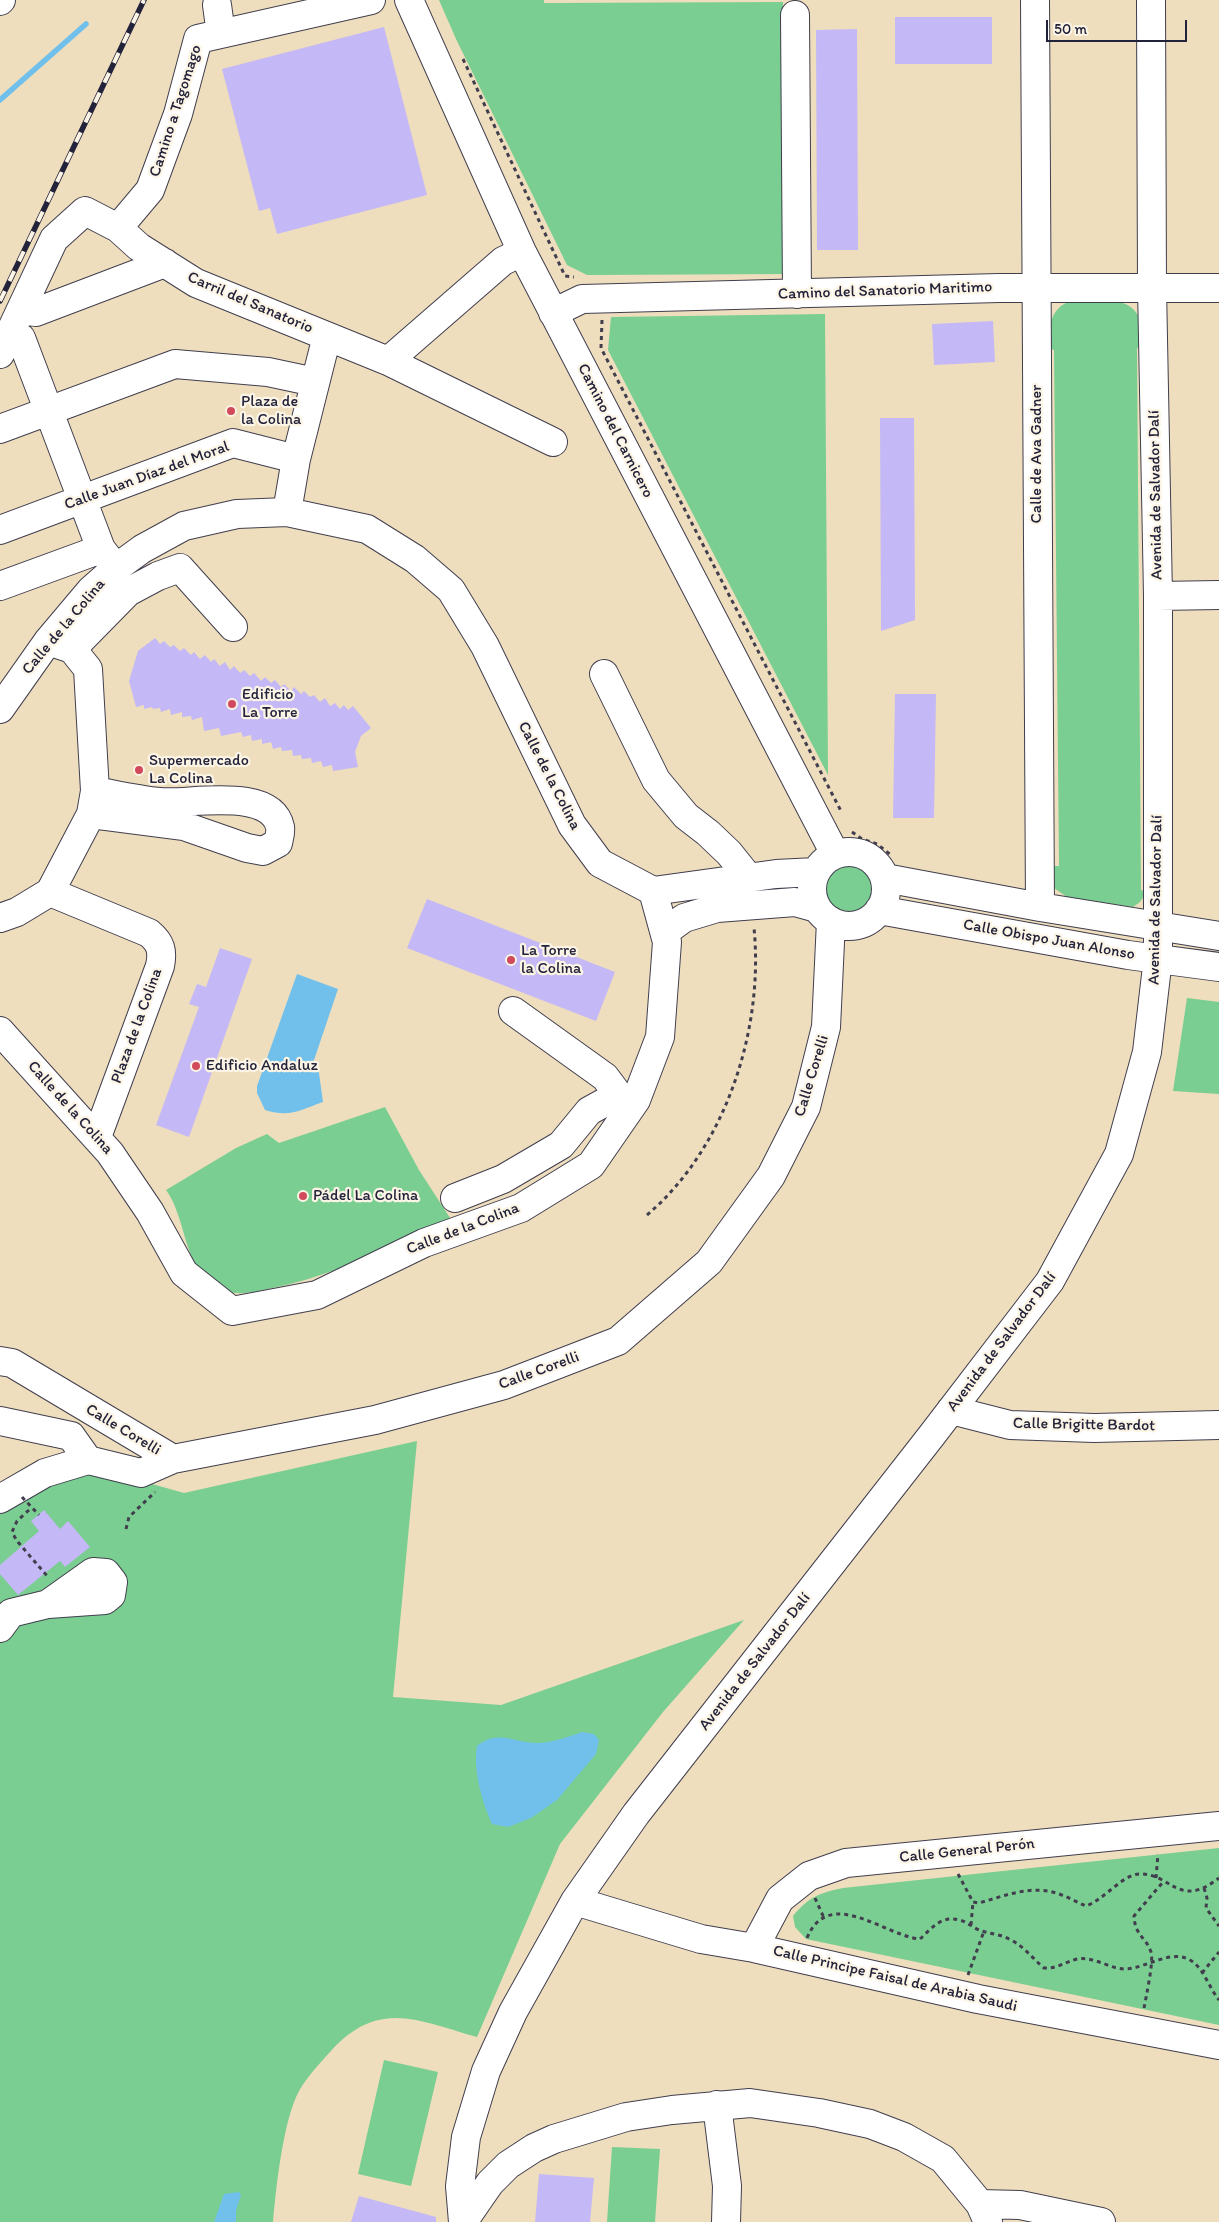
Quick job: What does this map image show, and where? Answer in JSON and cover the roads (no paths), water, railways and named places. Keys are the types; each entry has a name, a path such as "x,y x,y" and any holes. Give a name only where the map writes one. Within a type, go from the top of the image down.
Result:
{"street":[{"name":"Camino a Tagomago","path":"118,228 150,190 178,114 198,39 329,4 371,0"},
{"name":"Camino del Carnicero","path":"408,0 522,252 554,313 825,863"},
{"name":"Calle de Ava Gadner","path":"1035,0 1040,907"},
{"name":"Avenida de Salvador Dalí","path":"463,2222 460,2186 466,2137 486,2072 513,2012 575,1901 636,1814 1050,1281 1119,1154 1147,1052 1158,958 1158,596 1152,287 1151,0"},
{"path":"217,5 221,34"},
{"path":"795,15 797,294"},
{"name":"Carril del Sanatorio","path":"4,344 54,239 85,211 118,228 139,247 196,283 388,361 553,442"},
{"path":"388,361 503,261 522,252"},
{"path":"21,310 36,312 165,263"},
{"name":"Camino del Sanatorio Maritimo","path":"554,313 582,299 1037,288 1219,288"},
{"path":"287,512 296,459 327,336"},
{"path":"0,586 108,558 82,499 22,338 4,344"},
{"path":"0,428 174,364 268,372 316,382"},
{"name":"Calle Juan Díaz del Moral","path":"0,530 233,444 296,459"},
{"name":"Calle de la Colina","path":"0,709 60,645 108,558 142,549 184,526 238,514 287,512 366,529 414,559 451,590 485,646 572,826 600,863 653,890 667,942 660,1037 636,1100 624,1102 591,1165 521,1208 424,1242 316,1295 232,1311 184,1273 150,1212 110,1153 0,1031"},
{"path":"0,918 16,912 50,892 93,802 88,669 60,645 128,592 158,576 180,568 233,627"},
{"path":"1158,596 1219,595"},
{"path":"604,674 656,780 686,816 729,853 749,878"},
{"path":"226,800 260,806 271,812 280,828 278,843 263,852 184,826 93,802 226,800"},
{"path":"653,890 749,878 825,863 847,852 859,853 889,869 884,900 879,910 868,920 853,926 842,925 795,902 717,908 684,918 665,932"},
{"path":"824,915 812,897 812,884 825,863"},
{"name":"Calle Obispo Juan Alonso","path":"889,869 1040,907 1219,936"},
{"name":"Plaza de la Colina","path":"50,892 149,933 158,940 162,953 160,966 97,1138"},
{"name":"Calle Obispo Juan Alonso","path":"879,910 1128,955 1219,968"},
{"name":"Calle Corelli","path":"0,1361 12,1363 174,1459 375,1420 504,1385 618,1341 709,1262 776,1167 806,1107 826,1027 824,915"},
{"path":"455,1198 503,1179 561,1145 589,1112 624,1102 604,1076 513,1011"},
{"name":"Calle Brigitte Bardot","path":"951,1410 1010,1425 1094,1428 1219,1425"},
{"path":"0,1421 71,1436 88,1460"},
{"path":"11,1498 45,1473 88,1460 141,1473 174,1459"},
{"path":"0,1628 11,1613 48,1604"},
{"name":"Calle General Perón","path":"754,1948 780,1899 809,1876 846,1863 1219,1826"},
{"name":"Calle Principe Faisal de Arabia Saudi","path":"575,1901 701,1939 754,1948 978,1999 1219,2045"},
{"path":"463,2222 490,2183 508,2166 534,2148 554,2139 626,2117 717,2105 750,2103 819,2113 870,2124 904,2136 943,2159 984,2213 1020,2205 1102,2222"},
{"path":"717,2105 727,2186 726,2222"}],"water":[{"path":"297,974 338,989 312,1066 318,1066 323,1102 295,1112 281,1113 265,1110 257,1093 257,1086"},
{"path":"582,1732 594,1734 599,1740 596,1754 557,1800 531,1818 508,1827 492,1824 477,1776 477,1746 492,1738 543,1743"},
{"path":"239,2192 241,2195 236,2211 236,2222 214,2222 224,2194"}],"waterway":[{"path":"0,100 86,24"}],"railway":[{"path":"0,301 144,0"}],"place":[{"name":"Plaza de la Colina","path":"231,411"},
{"name":"Edificio La Torre","path":"232,704"},
{"name":"Supermercado La Colina","path":"139,770"},
{"name":"La Torre la Colina","path":"511,960"},
{"name":"Edificio Andaluz","path":"196,1066"},
{"name":"Pádel La Colina","path":"303,1196"}]}
